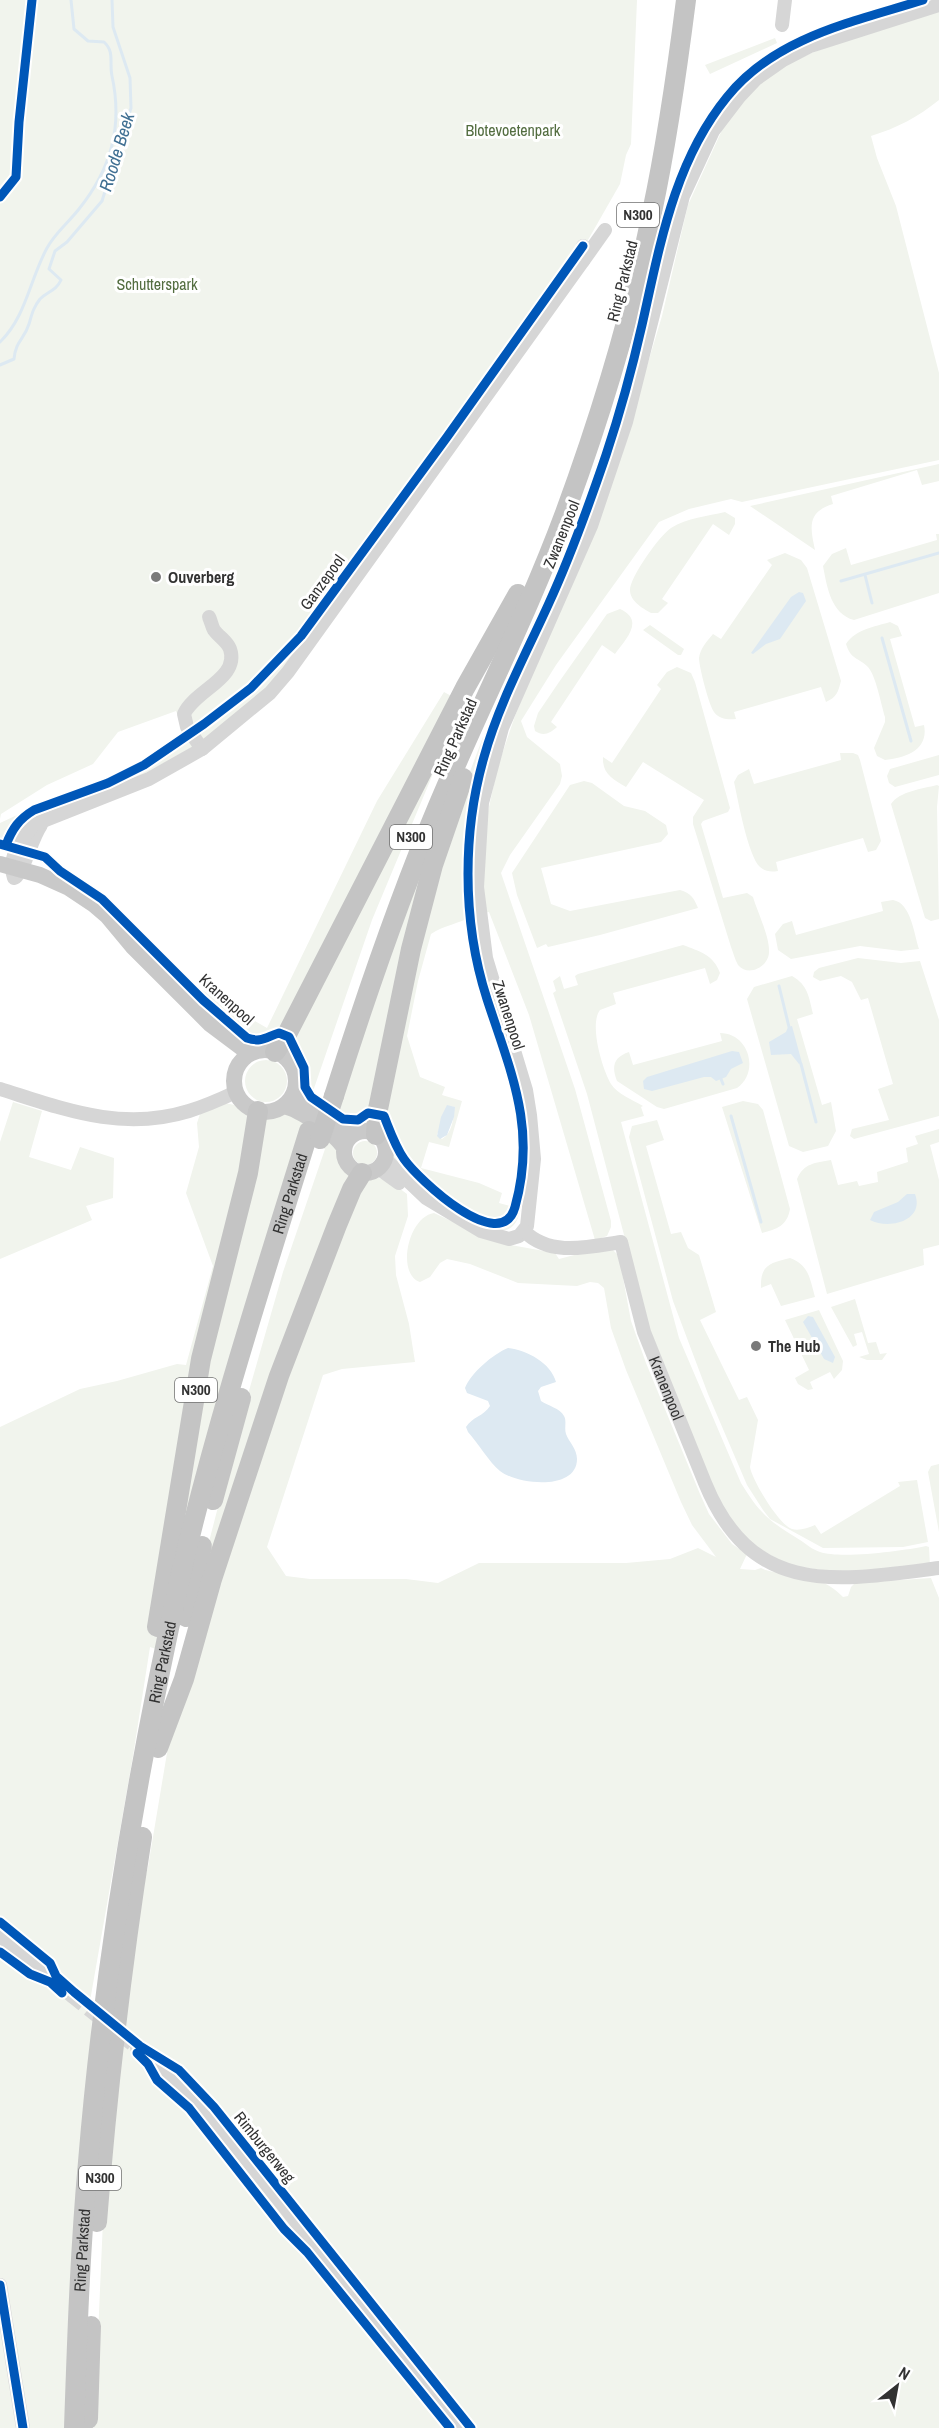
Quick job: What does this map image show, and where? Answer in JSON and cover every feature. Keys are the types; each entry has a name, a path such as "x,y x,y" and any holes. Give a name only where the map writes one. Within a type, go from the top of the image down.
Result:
{"highway":[{"name":"Ring Parkstad","path":"328,1092 355,986 388,894 426,801 518,594 582,426 618,300 650,159 674,0"},
{"name":"Ring Parkstad","path":"74,2428 80,2284 94,2100 123,1872 216,1491 314,1135 328,1092 387,933 438,805 564,515 599,412 620,343 654,204 674,94 686,0"},
{"name":"N300","path":"275,1052 286,1036 465,688 518,594"},
{"name":"N300","path":"376,1135 377,1114 411,949 434,865 519,623"},
{"name":"N300","path":"152,1747 154,1648 201,1359 248,1173 258,1111"},
{"name":"N300","path":"152,1747 184,1679 212,1579 279,1376 348,1198 375,1167"},
{"name":"Ring Parkstad","path":"87,2428 96,2235 108,2095 127,1930 152,1747"}],"main road":[{"name":"Kranenpool","path":"10,870 78,894 107,916 132,946 244,1059"},
{"path":"259,1050 275,1052 288,1060 293,1068 295,1091 283,1106 268,1112 258,1111 247,1106 236,1092 234,1084 244,1059 259,1050"},
{"path":"295,1091 349,1141"},
{"path":"283,1106 299,1112 337,1139 349,1141 367,1132 376,1135 385,1145 375,1167 354,1170 348,1164 344,1156 349,1141"}],"street":[{"path":"782,25 786,0"},
{"name":"Zwanenpool","path":"524,1231 529,1216 533,1176 530,1115 524,1082 486,958 477,887 482,803 502,729 595,515 626,422 683,196 713,131 756,79 783,60 810,46 939,5"},
{"name":"Ganzepool","path":"10,870 44,821 149,779 202,749 270,693 288,672 605,230"},
{"path":"583,246 583,261"},
{"path":"202,749 187,727 184,714 196,697 223,678 231,658 230,649 214,630 209,617"},
{"path":"0,1089 89,1116 133,1121 189,1111 236,1092"},
{"path":"375,1167 404,1176 416,1190 444,1211 489,1235 509,1239 516,1238 524,1231"},
{"name":"Kranenpool","path":"524,1231 543,1245 556,1248 588,1247 621,1242 644,1332 714,1507 742,1543 775,1566 796,1574 827,1578 869,1577 939,1568"},
{"path":"0,1936 72,1996"},
{"name":"Rimburgerweg","path":"137,2048 173,2080 232,2141 460,2428"},
{"path":"0,2285 23,2428"}],"green space":[{"name":"Schutterspark","path":"0,0 637,0 631,144 626,155 620,184 572,268 291,659 264,691 210,737 137,778 43,814 13,846 0,843 0,823 142,761 186,733 176,711 118,732 93,764 47,785 1,814 0,819"},
{"path":"939,11 939,100 907,121 871,136 896,206 939,373 939,460 742,502 731,499 689,509 659,522 556,665 521,721 527,737 560,764 562,776 560,784 510,855 501,873 575,1089 611,1221 607,1236 595,1240 529,1015 489,912 484,913 482,892 485,825 498,766 515,716 616,470 662,316 688,205 727,119 752,89 791,62 821,49"},
{"path":"775,38 777,43 710,74 705,65"},
{"path":"939,464 939,481 922,485 917,470 831,496 833,504 819,511 812,521 815,550 750,506"},
{"path":"725,512 735,518 735,524 729,535 713,524 662,599 668,603 658,613 651,613 637,604 632,598 631,584 646,557 666,532 684,522"},
{"path":"936,534 939,534 939,593 854,620 846,617 835,606 831,599 823,566 832,554 846,548 851,565 937,540"},
{"path":"785,553 801,560 807,568 841,681 838,691 826,702 821,687 734,712 736,719 721,718 714,712 707,694 699,663 701,651 713,634 721,639 772,565 767,560"},
{"path":"620,609 627,613 632,624 624,642 615,654 602,645 551,722 557,727 547,734 535,731 534,726 538,713 559,682 607,614"},
{"path":"890,622 898,626 902,636 890,639 915,727 924,725 925,734 919,747 908,755 885,760 877,756 874,748 885,722 876,683 868,667 853,656 846,644 860,632"},
{"path":"650,625 684,649 681,655 643,630"},
{"path":"677,667 691,673 695,682 730,808 728,812 703,821 701,824 723,898 747,893 753,897 769,946 766,962 758,969 742,969 731,947 693,824 693,817 704,800 643,762 626,787 609,775 604,768 603,757 612,763 661,689 657,685 667,672"},
{"path":"444,692 455,698 286,1026 267,1047 244,1045 198,1005 202,990 267,1028 377,801"},
{"path":"460,709 372,920 310,1100 301,1088 300,1074 293,1059 283,1050"},
{"path":"483,737 494,742 472,870 472,916 431,934 418,981 407,1036 420,1077 445,1087 442,1095 462,1101 449,1147 429,1142 421,1168 479,1183 502,1193 499,1203 521,1209 518,1219 506,1230 495,1230 464,1216 413,1181 391,1158 389,1146 381,1131 421,924 460,798","holes":["447,1106 454,1107 452,1125 442,1139 437,1135"]},
{"path":"840,753 853,753 858,755 860,760 881,841 876,850 868,852 863,838 776,862 778,871 762,869 751,852 744,827 734,782 738,775 749,769 754,784 841,760"},
{"path":"939,755 939,775 895,787 889,783 887,776 890,769"},
{"path":"584,781 592,783 624,806 645,811 666,825 668,834 661,842 541,868 551,904 570,911 680,890 692,896 698,908 600,935 548,947 546,944 537,948 517,895 512,873 570,785"},
{"path":"939,786 937,807 939,919 931,921 925,918 891,804 906,793"},
{"path":"427,850 370,1128 355,1129 334,1120 384,960"},
{"path":"893,900 899,902 908,913 919,949 901,951 860,946 791,959 778,950 775,934 783,924 792,921 796,935 883,911 881,902"},
{"path":"683,945 705,954 714,962 720,973 717,980 710,984 705,968 613,993 616,1004 600,1010 596,1025 598,1047 611,1084 621,1094 643,1106 641,1107 644,1116 621,1122 679,1338 741,1483 766,1516 820,1552 842,1555 888,1552 926,1546 929,1547 930,1566 842,1573 788,1565 749,1543 725,1515 649,1330 587,1094 553,993 556,991 553,981 560,976 564,989 578,985 575,976 578,974"},
{"path":"858,958 901,963 920,961 939,1020 939,1116 854,1139 850,1136 852,1129 889,1120 878,1089 893,1084 868,998 861,1000 852,982 841,976 820,981 813,977 814,972 819,968"},
{"path":"792,976 805,987 809,997 813,1014 797,1019 822,1105 831,1102 836,1131 828,1146 803,1152 789,1146 747,999 754,987"},
{"path":"720,1033 738,1039 748,1054 748,1073 737,1088 664,1109 657,1107 617,1081 614,1071 615,1063 624,1054 629,1052 633,1065 722,1041"},
{"path":"266,1060 274,1061 281,1066 286,1073 286,1089 281,1096 274,1101 266,1102 258,1101 251,1096 246,1089 245,1081 246,1073 251,1066 258,1061"},
{"path":"743,1101 758,1104 763,1110 790,1209 784,1223 762,1233 722,1107"},
{"path":"13,1102 42,1111 29,1157 71,1170 80,1147 114,1158 113,1198 86,1206 92,1220 0,1259 0,1142"},
{"path":"225,1103 239,1106 251,1117 292,1112 335,1144 342,1163 354,1176 368,1179 379,1178 395,1185 407,1194 408,1216 395,1256 396,1275 409,1324 415,1362 342,1369 323,1375 267,1547 286,1576 310,1579 406,1579 438,1583 479,1563 626,1563 670,1559 698,1548 716,1557 692,1525 626,1370 611,1328 604,1288 598,1283 590,1282 577,1286 518,1283 470,1264 447,1259 440,1263 430,1277 420,1282 413,1277 408,1268 408,1246 417,1224 434,1213 499,1243 555,1253 559,1259 582,1253 613,1250 619,1256 631,1321 646,1363 709,1514 732,1544 747,1554 740,1569 761,1568 809,1577 830,1586 843,1597 848,1596 855,1583 931,1578 939,1598 939,2428 467,2428 222,2122 174,2071 172,2072 139,2043 209,2121 455,2428 94,2428 104,2197 141,1893 148,1867 167,1753 204,1561 240,1422 283,1272 325,1149 299,1134 159,1650 150,1647 90,2001 93,2003 69,2428 0,2428 0,1955 13,1963 18,1958 73,1990 65,1978 51,1974 0,1929 0,1427 80,1389 177,1364 186,1365 213,1266 186,1193 199,1147 197,1123 201,1111"},
{"path":"657,1120 664,1140 646,1146 671,1234 681,1232 688,1248 699,1255 716,1312 700,1320 739,1400 747,1397 758,1420 750,1467 767,1501 787,1526 798,1530 815,1525 821,1534 900,1486 898,1482 917,1480 928,1542 903,1547 823,1548 770,1519 763,1510 747,1485 708,1394 673,1301 629,1137 632,1126"},
{"path":"939,1129 939,1142 930,1145 939,1180 939,1245 923,1249 924,1265 827,1294 797,1179 800,1174 811,1165 831,1160 838,1185 857,1181 859,1186 878,1182 877,1172 908,1162 906,1148 918,1144 915,1136"},
{"path":"365,1141 374,1144 377,1153 374,1162 365,1165 356,1162 353,1153 356,1144"},
{"path":"790,1258 805,1269 815,1297 781,1306 771,1284 761,1288 762,1274 768,1266"},
{"path":"855,1299 868,1343 876,1342 880,1354 887,1353 882,1360 867,1360 859,1357 869,1354 862,1332 854,1334 857,1345 853,1347 831,1307"},
{"path":"819,1310 843,1361 842,1370 834,1379 830,1372 810,1382 813,1389 808,1390 798,1384 795,1378 809,1370 785,1320"},
{"path":"939,1464 939,1532 928,1472 931,1466"}],"shaded area":[{"path":"799,592 803,593 806,601 780,639 751,653 791,597"},
{"path":"792,1026 802,1063 799,1064 791,1054 771,1055 769,1042"},
{"path":"732,1051 739,1052 743,1063 731,1069 726,1077 716,1081 711,1077 704,1077 652,1091 644,1089 643,1081 647,1077"},
{"path":"447,1105 455,1107 454,1117 447,1135 440,1139 437,1136 441,1117"},
{"path":"907,1194 915,1194 917,1203 910,1217 903,1221 886,1224 870,1220 874,1212 898,1202"},
{"path":"808,1316 813,1317 835,1357 833,1363 824,1359 803,1322"},
{"path":"508,1348 523,1351 544,1363 556,1382 541,1387 538,1391 541,1401 562,1413 565,1418 566,1434 577,1455 574,1469 568,1476 557,1481 532,1482 508,1476 488,1458 466,1427 490,1406 488,1401 467,1393 465,1388 468,1382 483,1365"}],"waterway":[{"name":"Roode Beek","path":"0,342 16,321 47,248 90,194 112,147 116,113 109,50 104,42 88,41 74,29 71,0"},
{"name":"Roode Beek","path":"0,365 14,359 16,348 27,329 36,305 61,280 49,269 55,251 67,242 102,201 131,108 130,78 113,27 112,0"},
{"path":"841,581 939,553"},
{"path":"865,575 872,603"},
{"path":"882,638 911,741"},
{"path":"779,986 789,1027"},
{"path":"801,1064 816,1122"},
{"path":"721,1079 723,1084"},
{"path":"731,1116 761,1222"}],"tunnel":[{"path":"72,1996 137,2048"}],"cycle path":[{"path":"0,197 16,177 19,122 32,0"},
{"path":"0,844 45,857 60,871 102,899 203,1000 247,1038 260,1040 279,1033 289,1037 304,1068 305,1087 311,1097 343,1119 358,1120 368,1113 384,1116 395,1144 404,1159 425,1182 442,1196 477,1219 494,1223 507,1220 515,1207 521,1178 522,1126 512,1077 482,984 473,937 468,874 474,800 480,771 497,717 565,567 606,455 630,374 671,205 694,149 709,122 727,97 746,77 768,60 817,34 923,0"},
{"path":"6,845 17,825 34,810 108,783 144,765 251,688 301,636 583,246"},
{"path":"0,1922 50,1963 56,1976 74,1992 140,2046 179,2070 214,2107 471,2428"},
{"path":"0,1952 30,1974 50,1982 62,1993"},
{"path":"137,2053 148,2064 157,2080 189,2108 284,2229 307,2252 450,2428"},
{"path":"0,2285 23,2428"}],"place":[{"name":"Ouverberg","path":"156,577"},
{"name":"The Hub","path":"756,1346"}],"park label":[{"name":"Blotevoetenpark","path":"513,130"}]}
